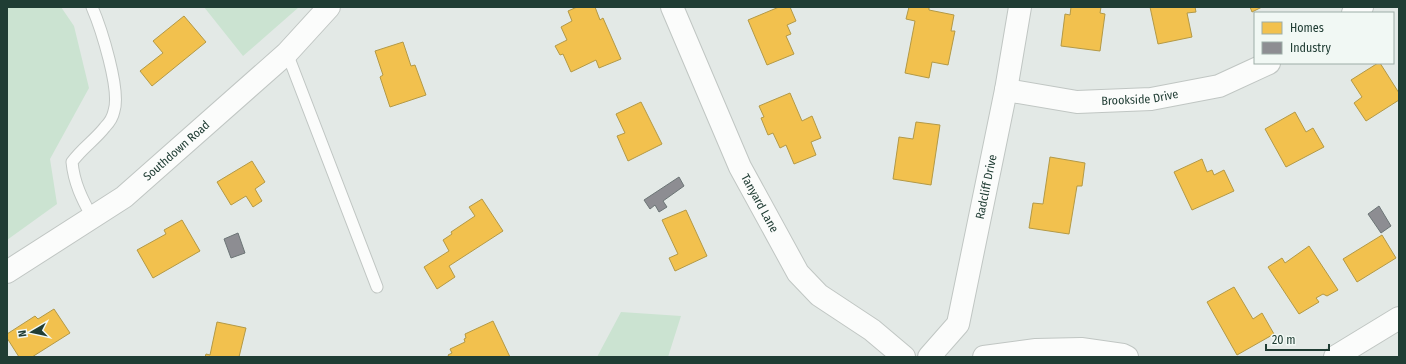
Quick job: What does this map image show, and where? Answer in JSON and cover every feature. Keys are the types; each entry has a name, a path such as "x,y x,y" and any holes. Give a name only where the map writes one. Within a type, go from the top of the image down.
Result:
{"street":[{"name":"Southdown Road","path":"7,272 124,197 286,53 329,7"},
{"name":"Tanyard Lane","path":"672,7 740,167 798,273 819,295 872,330 904,357"},
{"name":"Radcliff Drive","path":"930,357 958,324 1006,90 1020,7"},
{"name":"Brookside Drive","path":"1006,90 1078,102 1151,99 1219,86 1267,64"},
{"path":"1335,357 1399,318"},
{"path":"984,357 1036,350 1081,349 1123,355 1127,357"}],"lane":[{"path":"92,7 111,66 116,92 115,110 106,127 80,150 72,162 74,178 78,191 92,217"},
{"path":"286,53 377,288"}],"green space":[{"path":"7,7 61,7 74,26 89,88 50,159 57,204 7,240"},
{"path":"204,7 299,7 243,56"},
{"path":"621,312 681,316 668,357 597,357"}],"building: Homes":[{"path":"577,7 595,7 600,20 603,18 621,59 599,68 596,60 571,72 563,54 560,55 555,46 567,40 561,27 572,21 568,11"},
{"path":"779,7 790,7 796,21 787,25 791,34 786,36 794,54 767,65 748,20"},
{"path":"909,7 929,7 929,10 954,15 951,31 955,31 948,65 932,62 929,78 905,73 915,21 906,19"},
{"path":"1071,7 1101,7 1100,13 1105,14 1100,51 1061,46 1065,14 1070,15"},
{"path":"1150,7 1195,7 1196,12 1187,13 1192,37 1158,44"},
{"path":"1250,7 1262,7 1252,12"},
{"path":"184,16 206,42 152,86 140,71 163,53 153,41"},
{"path":"403,42 411,66 415,65 426,95 390,107 380,77 383,75 375,51"},
{"path":"1376,64 1381,64 1399,93 1399,100 1366,121 1354,103 1362,97 1351,80"},
{"path":"790,93 802,121 812,116 821,138 811,142 816,155 794,164 786,145 780,148 773,133 768,135 761,118 764,117 759,106"},
{"path":"641,102 662,144 628,161 617,136 625,133 616,114"},
{"path":"1295,112 1306,132 1313,128 1324,147 1286,167 1265,129"},
{"path":"916,122 940,125 931,185 893,179 899,137 913,139"},
{"path":"1050,157 1085,163 1082,186 1077,186 1069,234 1029,228 1033,203 1043,204"},
{"path":"1202,159 1207,172 1212,170 1214,175 1224,170 1234,191 1192,210 1174,172"},
{"path":"252,161 265,182 255,189 262,201 253,207 246,196 231,205 217,182"},
{"path":"482,199 503,231 449,266 455,277 437,289 424,267 449,251 443,240 452,234 451,232 475,216 469,207"},
{"path":"686,210 707,256 675,271 669,258 678,254 662,220"},
{"path":"182,220 200,251 153,278 137,250 166,234 164,230"},
{"path":"1382,235 1396,258 1357,282 1343,259"},
{"path":"1309,246 1338,290 1327,296 1323,294 1316,298 1319,302 1299,314 1268,267 1282,258 1285,263"},
{"path":"1234,287 1253,319 1262,313 1274,334 1237,355 1207,302"},
{"path":"54,309 70,333 32,357 19,357 7,338 7,334 35,316 38,319"},
{"path":"493,321 510,357 449,357 448,355 452,353 450,349 465,342 465,334"},
{"path":"217,322 246,328 239,357 205,357 206,354 210,355"}],"building: Industry":[{"path":"679,177 684,186 663,201 667,207 659,212 655,205 650,209 644,200"},
{"path":"1379,206 1391,226 1381,233 1368,214"},
{"path":"238,233 245,253 231,258 224,239"}]}
